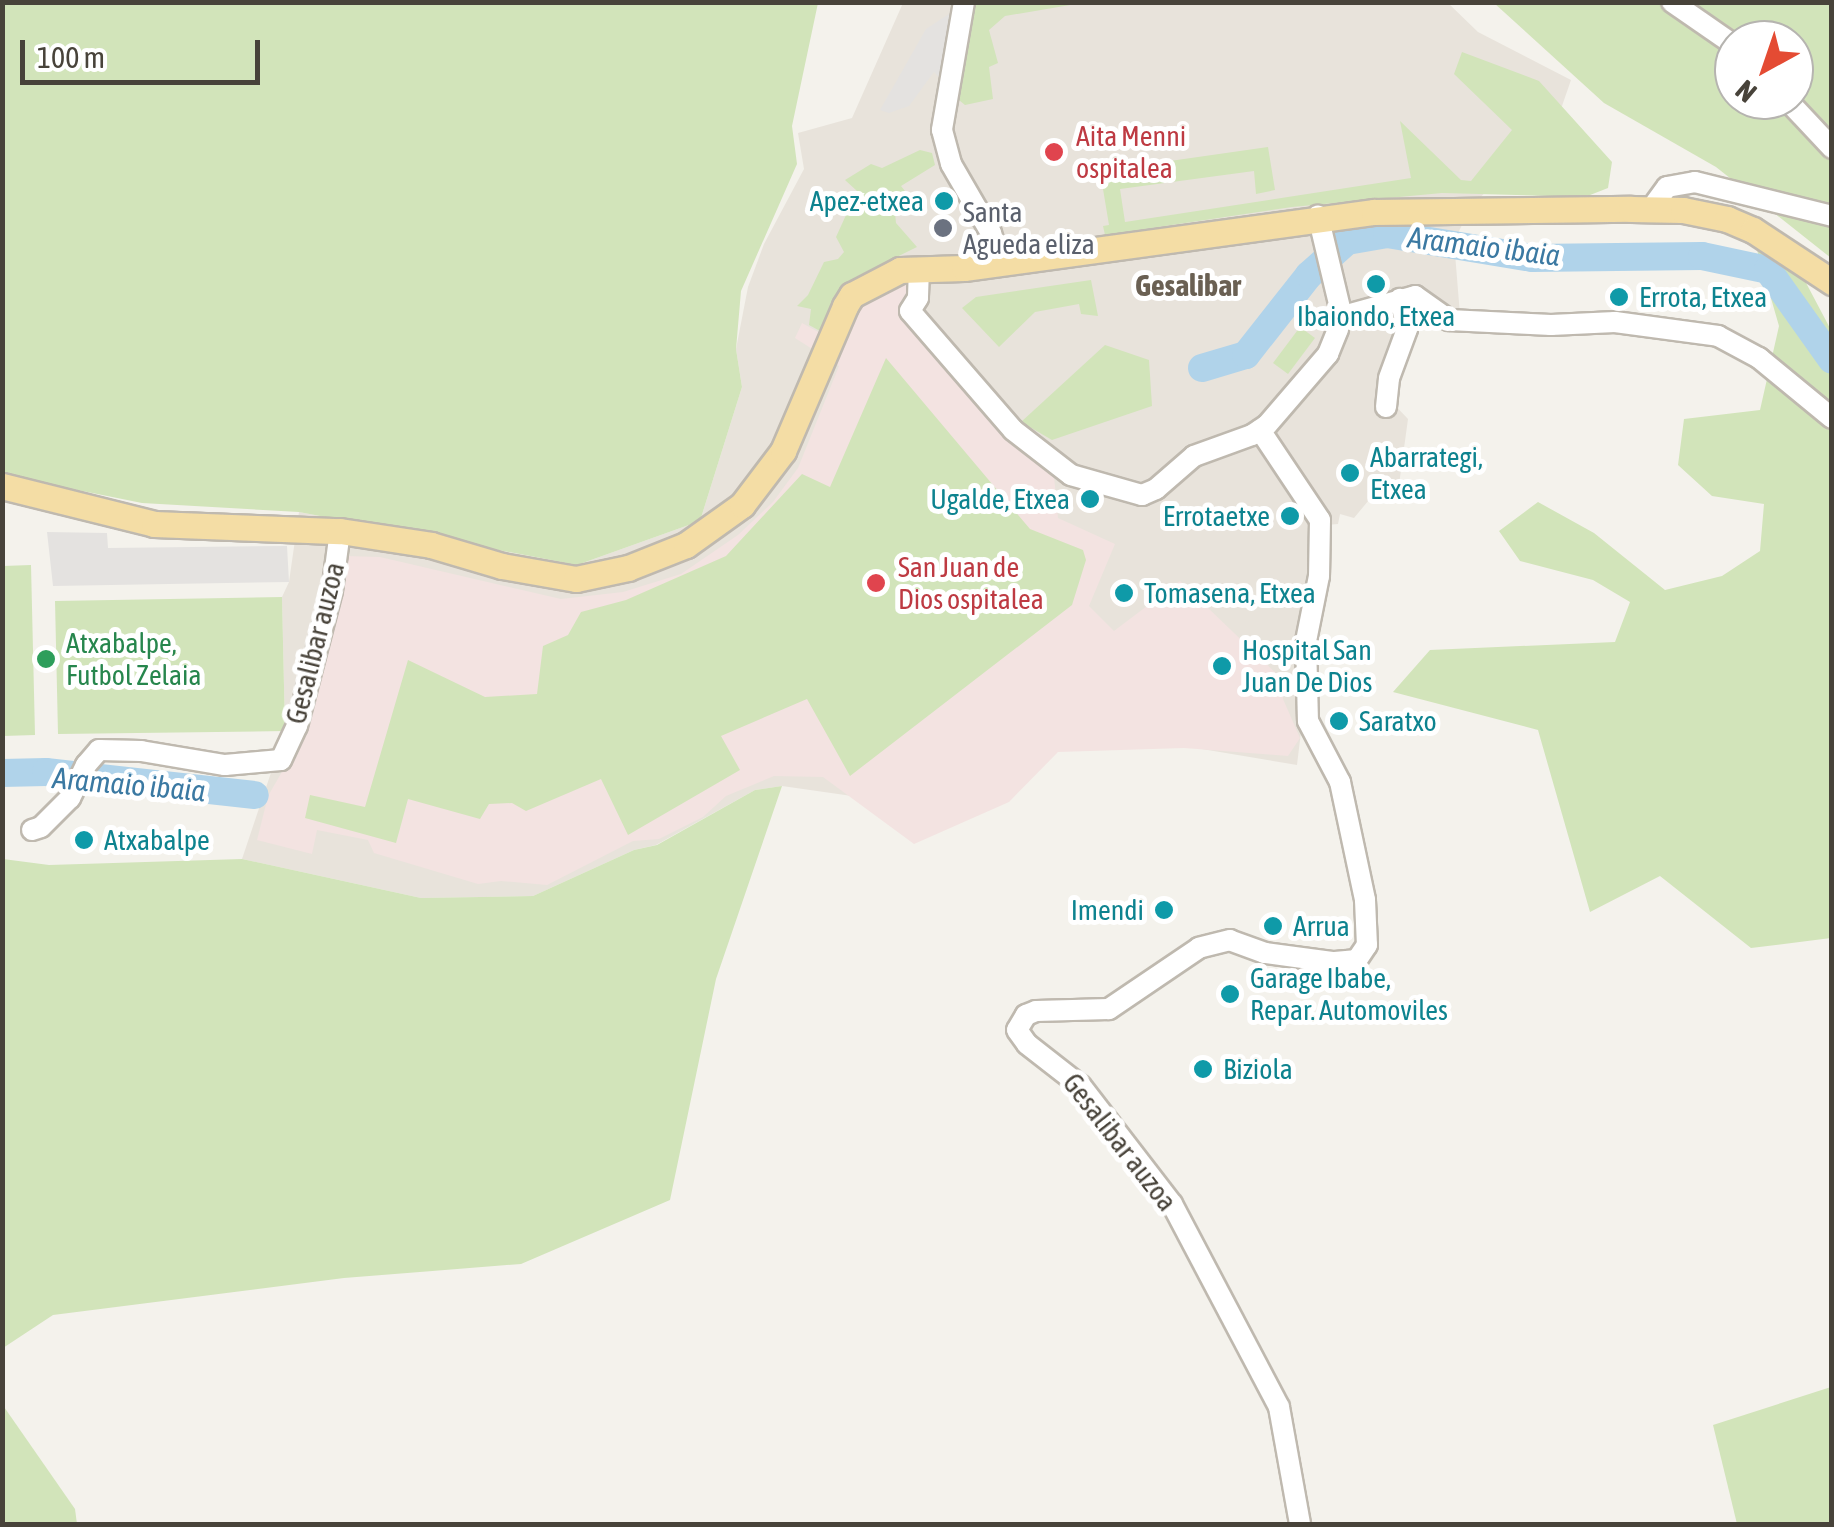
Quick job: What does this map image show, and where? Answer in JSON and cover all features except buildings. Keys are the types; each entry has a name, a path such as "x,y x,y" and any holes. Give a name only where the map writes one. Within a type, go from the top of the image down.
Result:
{"main road":[{"path":"2,486 154,524 340,530 430,545 502,566 576,578 628,568 686,546 742,505 772,468 830,333 852,295 880,278 919,268 1000,263 1321,228 1374,212 1651,209 1727,219 1753,230 1832,282"}],"street":[{"path":"964,2 942,130 951,164 991,233 1000,263"},
{"path":"1672,2 1714,31"},
{"path":"1806,120 1832,148"},
{"path":"1651,209 1666,187 1694,182 1832,216"},
{"path":"919,268 918,298 910,310 1012,430 1071,475 1142,495 1194,456 1260,430 1328,354 1340,316 1321,228"},
{"path":"1340,316 1407,298 1449,320 1550,325 1616,322 1718,336 1759,358 1832,418"},
{"path":"1386,407 1389,378 1408,330 1407,298"},
{"name":"Gesalibar auzoa","path":"1260,430 1320,520 1319,576 1306,641 1308,722 1340,782 1365,900 1367,945 1357,960 1332,962 1265,953 1230,940 1199,948 1109,1009 1036,1011 1026,1015 1017,1030 1027,1044 1081,1086 1172,1204 1279,1408 1300,1524"},
{"name":"Gesalibar auzoa","path":"32,830 50,819 98,750 116,748 207,764 282,760 296,726 332,591 340,530"}],"shaded area":[{"path":"903,3 1448,3 1478,32 1571,80 1546,152 1504,173 1471,207 1454,241 1461,327 1413,304 1415,329 1388,398 1408,419 1398,492 1383,483 1354,518 1340,514 1338,524 1326,525 1297,765 1184,746 1056,750 859,797 782,786 755,790 656,845 634,850 533,896 421,898 242,859 285,731 282,597 289,582 299,512 577,565 700,521 742,387 736,349 748,287 764,244 804,169 798,133 852,118"},
{"path":"952,12 949,88 934,72 909,106 889,113 880,110 926,29"},
{"name":"San Juan de Dios ospitalea","path":"899,277 916,296 903,308 1054,476 1058,518 1115,544 1089,606 1114,631 1180,581 1282,679 1283,699 1300,738 1288,756 1184,748 1058,752 1009,802 914,844 823,777 774,776 726,796 703,817 659,839 633,841 547,885 501,881 478,884 374,853 368,840 317,830 312,854 257,840 268,796 294,751 344,556 380,557 561,599 623,592 681,574 738,535 773,502 798,468 839,366 795,338 802,323 838,343 850,311"},
{"path":"47,532 107,533 108,548 287,546 289,582 53,586"}],"green space":[{"path":"2,3 818,3 792,126 797,164 741,291 736,349 742,387 700,521 577,565 299,512 142,503 3,475"},
{"path":"972,3 1082,3 1005,16 989,30 998,63 989,67 993,99 965,105 954,96"},
{"path":"1494,3 1831,3 1831,258 1716,167 1604,103"},
{"path":"1462,52 1539,81 1612,162 1608,188 1585,197 1442,193 1292,207 1105,235 1103,226 1109,225 1100,171 1268,147 1275,190 1256,194 1254,171 1120,189 1125,222 1411,178 1400,121 1461,180 1471,181 1512,130 1454,74"},
{"path":"920,150 932,153 935,165 901,186 905,191 894,203 896,223 917,247 858,276 832,302 820,331 809,325 811,309 797,306 808,295 824,262 838,259 844,252 836,237 857,191 845,180 871,164 882,168"},
{"path":"1757,250 1804,279 1832,332 1831,938 1751,948 1660,876 1590,912 1538,730 1393,692 1430,650 1615,642 1630,602 1593,580 1520,561 1499,531 1538,502 1594,533 1665,590 1722,576 1760,551 1764,504 1712,496 1678,465 1684,419 1760,410 1779,326"},
{"path":"1091,280 1098,316 1081,314 1079,304 1035,312 999,347 962,308 976,297"},
{"path":"1300,327 1315,338 1288,374 1273,363"},
{"path":"1105,345 1149,360 1152,406 1052,440 1021,422"},
{"path":"886,358 1030,529 1083,550 1086,560 1072,605 850,776 807,699 721,736 740,770 628,835 601,779 526,811 512,803 489,804 480,819 408,799 396,843 305,818 310,795 365,807 408,660 485,697 537,694 543,646 568,635 581,612 626,600 726,556 802,474 830,487"},
{"path":"31,565 35,735 3,736 3,566"},
{"path":"282,597 285,731 58,734 55,601"},
{"path":"782,786 716,979 670,1200 521,1264 344,1278 53,1315 3,1348 3,859 49,865 242,859 421,898 533,896 634,850 657,845 755,790"},
{"path":"1831,1387 1831,1524 1737,1524 1713,1425"},
{"path":"2,1404 75,1509 77,1524 3,1524"}],"waterway":[{"name":"Aramaio ibaia","path":"1202,368 1246,355 1309,275 1347,241 1387,234 1532,258 1702,256 1768,270 1832,360"},
{"name":"Aramaio ibaia","path":"2,773 46,772 255,795"}],"place":[{"name":"Aita Menni ospitalea","path":"1054,152"},
{"name":"Apez-etxea","path":"944,201"},
{"name":"Santa Agueda eliza","path":"943,228"},
{"name":"Ibaiondo, Etxea","path":"1376,284"},
{"name":"Errota, Etxea","path":"1619,297"},
{"name":"Abarrategi, Etxea","path":"1350,473"},
{"name":"Ugalde, Etxea","path":"1090,499"},
{"name":"Errotaetxe","path":"1290,516"},
{"name":"San Juan de Dios ospitalea","path":"876,583"},
{"name":"Tomasena, Etxea","path":"1124,593"},
{"name":"Atxabalpe, Futbol Zelaia","path":"46,659"},
{"name":"Hospital San Juan De Dios","path":"1222,666"},
{"name":"Saratxo","path":"1339,721"},
{"name":"Atxabalpe","path":"84,840"},
{"name":"Imendi","path":"1164,910"},
{"name":"Arrua","path":"1273,926"},
{"name":"Garage Ibabe, Repar. Automoviles","path":"1230,994"},
{"name":"Biziola","path":"1203,1069"}],"district":[{"name":"Gesalibar","path":"1188,285"}]}
